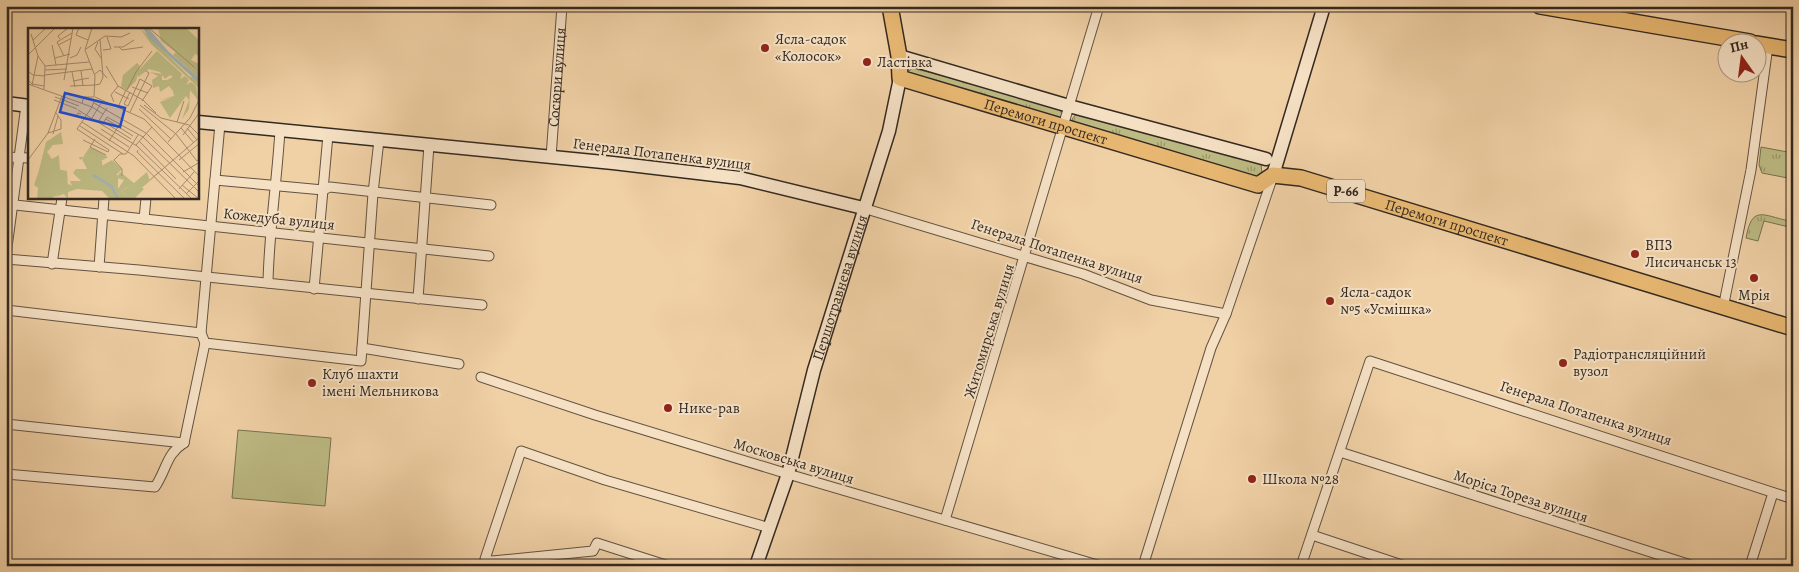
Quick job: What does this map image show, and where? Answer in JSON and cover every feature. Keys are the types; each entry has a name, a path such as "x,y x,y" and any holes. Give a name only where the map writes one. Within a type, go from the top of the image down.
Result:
{"main road":[{"name":"Першотравнева вулиця","path":"890,6 899,56 900,78"},
{"path":"1540,6 1596,11 1716,35"},
{"path":"1766,46 1793,50"},
{"name":"Перемоги проспект","path":"900,78 1258,185 1273,176 1301,178 1793,328"}],"street":[{"name":"Сосюри вулиця","path":"551,153 562,6"},
{"name":"Житомирська вулиця","path":"946,520 1026,257 1099,6"},
{"path":"1143,566 1211,348 1226,314 1283,148 1324,6"},
{"name":"Перемоги проспект","path":"899,56 1070,106 1266,159"},
{"name":"Першотравнева вулиця","path":"756,566 788,474 814,370 863,208 889,131 900,78"},
{"path":"1723,308 1751,170 1759,82"},
{"path":"6,103 27,105 24,158 10,204 6,255"},
{"name":"Генерала Потапенка вулиця","path":"199,122 429,145 551,153 740,178 863,208 1084,274 1151,300 1226,314"},
{"path":"6,474 155,486 163,475 172,450 184,443 205,342 201,334 209,226 220,124"},
{"path":"268,283 269,232 277,185 280,130"},
{"path":"314,289 328,135"},
{"path":"205,342 361,361 373,193 379,140"},
{"path":"418,299 429,145"},
{"path":"1273,176 1266,159 1283,148"},
{"path":"6,157 24,158"},
{"path":"215,180 323,190 330,187 491,205"},
{"path":"52,264 62,199"},
{"path":"99,267 104,199"},
{"path":"144,219 146,199"},
{"name":"Кожедуба вулиця","path":"10,204 489,256"},
{"path":"6,259 482,305"},
{"path":"6,310 201,334"},
{"path":"362,348 458,364"},
{"name":"Генерала Потапенка вулиця","path":"1340,452 1370,361 1793,499"},
{"name":"Московська вулиця","path":"481,377 595,415 788,474 1101,566"},
{"path":"6,424 184,443"},
{"path":"669,566 597,544 593,551 492,561 485,559 521,451 605,480 770,528"},
{"path":"1301,566 1340,452"},
{"name":"Моріса Тореза вулиця","path":"1340,452 1694,566"},
{"path":"1750,566 1774,493"},
{"path":"1312,535 1405,566"}],"green space":[{"path":"913,68 1055,106 1060,109 1062,115 1059,120 907,72"},
{"path":"1077,113 1261,163 1262,175 1259,179 1074,124 1072,119"},
{"path":"1761,147 1793,153 1793,179 1762,173 1759,165"},
{"path":"1793,210 1793,228 1764,221 1758,241 1746,238 1751,221 1755,217 1765,215 1789,221"},
{"path":"238,430 331,438 325,506 232,498"}],"place":[{"name":"Ясла-садок «Колосок»","path":"765,48"},
{"name":"Ластівка","path":"867,62"},
{"name":"ВПЗ Лисичанськ 13","path":"1635,254"},
{"name":"Мрія","path":"1754,278"},
{"name":"Ясла-садок №5 «Усмішка»","path":"1330,301"},
{"name":"Радіотрансляційний вузол","path":"1563,363"},
{"name":"Клуб шахти імені Мельникова","path":"312,383"},
{"name":"Нике-рав","path":"668,408"},
{"name":"Школа №28","path":"1252,479"}]}
